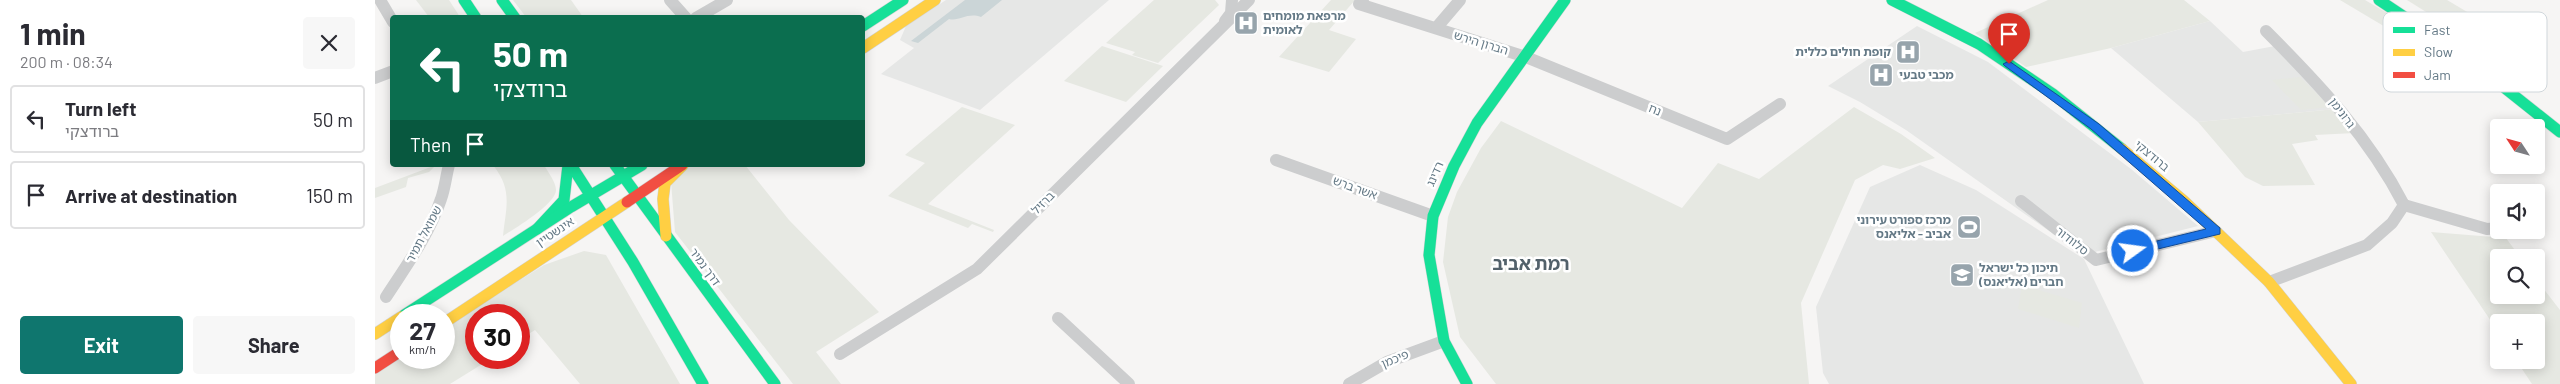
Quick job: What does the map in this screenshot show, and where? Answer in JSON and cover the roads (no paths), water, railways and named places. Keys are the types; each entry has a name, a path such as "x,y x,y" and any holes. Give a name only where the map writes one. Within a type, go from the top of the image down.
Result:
{"main road":[{"path":"464,0 474,15"},
{"path":"502,0 513,15"},
{"path":"865,25 903,0"},
{"path":"865,47 935,0"},
{"name":"רדינג","path":"1467,384 1444,341 1429,256 1433,216 1453,166 1477,123 1565,0"},
{"name":"ברודצקי","path":"1892,0 1979,44 2053,94 2095,126 2216,231 2269,282 2351,384"},
{"path":"2379,0 2397,12"},
{"path":"2395,0 2413,12"},
{"path":"2512,92 2560,132"},
{"path":"2526,92 2560,118"},
{"path":"537,229 565,200 570,167"},
{"path":"571,167 605,216 703,384"},
{"name":"דרך נמיר","path":"616,167 775,384"},
{"name":"אינשטיין","path":"421,304 537,229 639,167"},
{"name":"אינשטיין","path":"455,316 680,167"},
{"path":"667,237 663,199 665,183 681,167"},
{"name":"אינשטיין","path":"375,334 390,324"},
{"path":"375,368 390,358"}],"street":[{"path":"380,0 390,17"},
{"path":"671,0 684,15"},
{"path":"701,15 727,0"},
{"name":"ברזיל","path":"1225,24 1231,13 1232,0"},
{"name":"ברזיל","path":"840,354 977,269 1229,22 1249,0"},
{"name":"הברון הירש","path":"1437,27 1460,0"},
{"name":"הברון הירש","path":"1361,2 1437,27 1445,32 1525,57"},
{"name":"גרונימן","path":"2266,32 2330,96 2392,178 2403,205"},
{"name":"נח","path":"1525,57 1727,139 1779,104"},
{"path":"375,78 390,72"},
{"name":"אשר ברש","path":"1276,160 1433,216"},
{"name":"שמואל תמיר","path":"386,297 414,256 441,202 449,167"},
{"name":"סלוודור","path":"2021,201 2096,260 2216,231"},
{"path":"2269,282 2367,245 2392,223 2403,205 2490,229"},
{"path":"1058,318 1129,384"},
{"name":"פיכמן","path":"1349,384 1387,362 1444,341"}],"place":[{"name":"מרפאת מומחים לאומית","path":"1246,23"},
{"name":"קופת חולים כללית","path":"1908,52"},
{"name":"מכבי טבעי","path":"1881,75"},
{"name":"מרכז ספורט עירוני אביב - אליאנס","path":"1969,227"},
{"name":"תיכון כל ישראל חברים (אליאנס)","path":"1962,275"}],"district":[{"name":"רמת אביב","path":"1531,264"}]}
